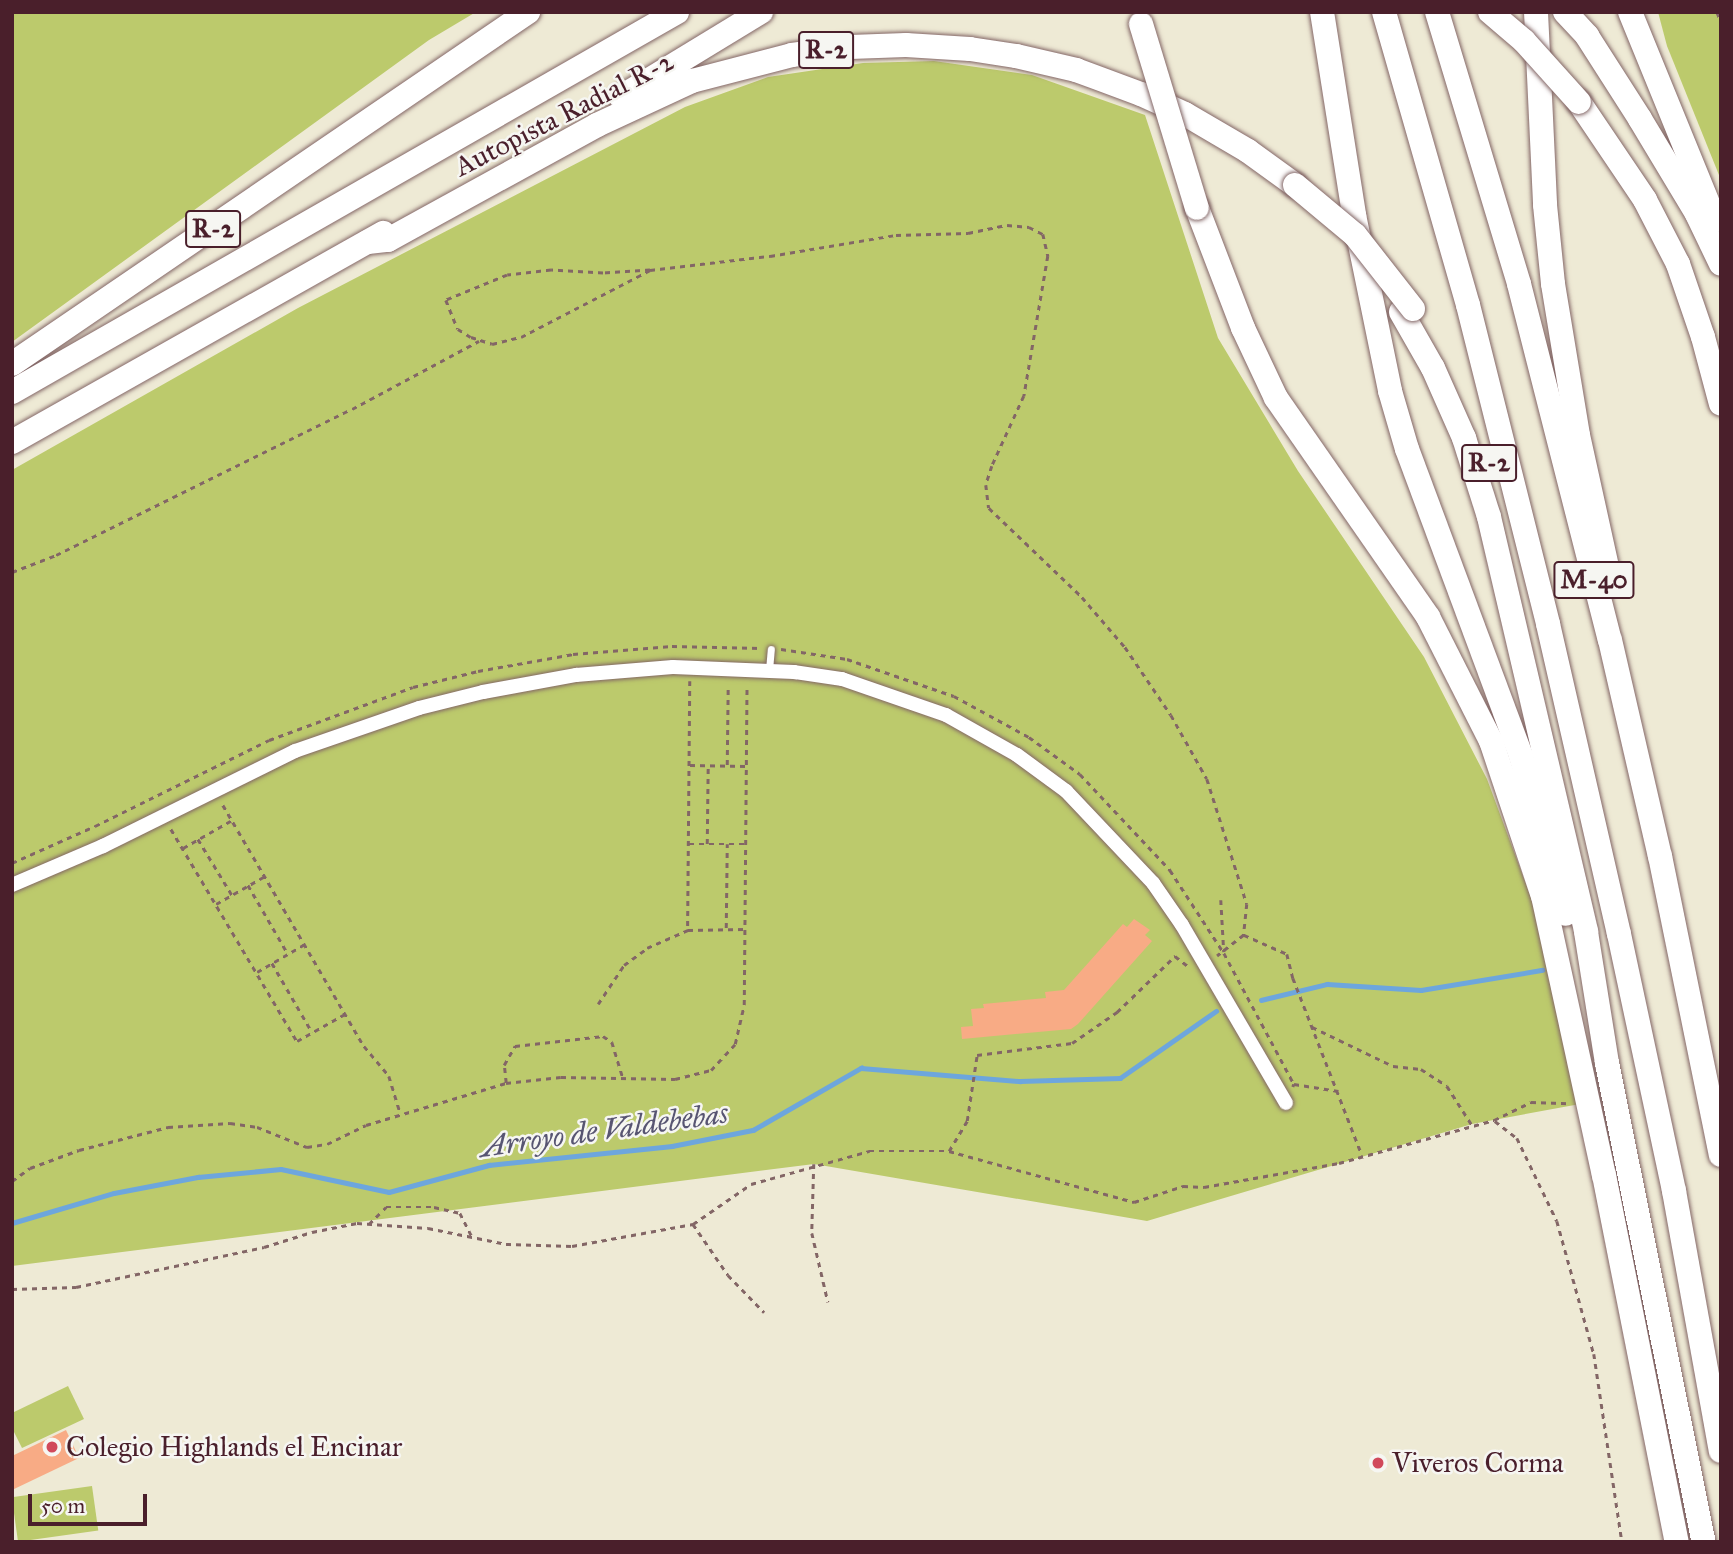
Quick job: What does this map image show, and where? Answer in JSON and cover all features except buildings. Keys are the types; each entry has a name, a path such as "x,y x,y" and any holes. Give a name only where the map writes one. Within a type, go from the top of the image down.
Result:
{"highway":[{"name":"R-2","path":"12,364 528,12"},
{"path":"12,392 677,12"},
{"name":"Autopista Radial R-2","path":"12,442 368,242 627,93 761,12"},
{"path":"1322,12 1354,215 1390,391 1407,449 1521,755 1607,1063"},
{"name":"M-40","path":"1384,12 1468,305 1548,624 1671,1177 1721,1451"},
{"name":"M-40","path":"1437,12 1519,284 1610,640 1671,906 1721,1156"},
{"path":"1490,12 1524,41 1579,102 1645,200 1678,264 1703,337 1721,404"},
{"path":"1536,12 1545,205 1553,284 1578,435 1615,600 1610,640"},
{"path":"1565,12 1587,37 1640,119 1697,214 1721,264"},
{"path":"1630,12 1721,237"},
{"path":"1139,18 1198,208 1243,328 1276,398 1428,617 1491,741 1543,896 1604,1175 1677,1542"},
{"name":"Autopista Radial R-2","path":"368,242 388,240 597,125 691,81 792,55 850,47 906,45 970,49 1017,56 1076,70 1142,94 1185,114 1248,151 1295,185 1355,235 1407,310 1467,406 1548,624"},
{"path":"1407,310 1464,438 1489,517 1586,932 1607,1063 1704,1542"}],"street":[{"path":"12,885 41,876 322,740 444,701 576,675 690,667 769,670 842,679 946,715 1017,755 1066,791 1111,835 1153,883 1182,925 1286,1103"}],"lane":[{"path":"769,670 771,649"}],"path":[{"path":"1717,12 1721,21"},
{"path":"650,270 521,337 492,344 458,329 446,300 507,275 551,270 603,273 650,270 769,256 896,235 968,233 1007,225 1029,227 1042,234 1048,256 1024,396 986,485 989,508 1082,597 1125,647 1171,715 1207,779 1247,904 1244,935 1224,953 1191,969 1175,956 1117,1012 1072,1043 977,1055 967,1121 949,1151"},
{"path":"12,572 56,555 352,409 481,340"},
{"path":"688,929 690,667"},
{"path":"727,765 728,668"},
{"path":"12,1181 30,1168 79,1150 168,1127 230,1123 257,1126 307,1147 327,1143 366,1125 400,1114 506,1083 561,1077 675,1079 711,1070 735,1044 744,1005 747,669"},
{"path":"689,765 746,765"},
{"path":"707,844 708,765"},
{"path":"214,790 363,1046 389,1076 400,1114"},
{"path":"164,816 297,1041 345,1014"},
{"path":"183,849 232,820"},
{"path":"198,839 232,895"},
{"path":"688,844 745,844"},
{"path":"726,929 727,844"},
{"path":"216,904 265,876"},
{"path":"248,886 288,954"},
{"path":"1221,900 1224,953"},
{"path":"598,1003 624,965 647,948 688,929 744,929"},
{"path":"1244,935 1287,954 1312,1027 1363,1156"},
{"path":"256,973 305,944"},
{"path":"272,963 312,1032"},
{"path":"1312,1027 1393,1066 1421,1069 1447,1086 1472,1125"},
{"path":"506,1083 504,1065 515,1046 603,1036 612,1042 623,1079"},
{"path":"1294,1084 1338,1091"},
{"path":"12,1289 76,1287 264,1247 312,1232 369,1224 428,1228 506,1244 572,1246 693,1224 751,1184 814,1164 869,1151 949,1151 1134,1202 1183,1186 1204,1187 1363,1156 1494,1120 1531,1102 1580,1104"},
{"path":"1494,1120 1517,1138 1557,1221 1594,1354 1622,1542"},
{"path":"814,1164 813,1233 828,1302"},
{"path":"369,1224 386,1207 434,1207 460,1213 472,1237"},
{"path":"693,1224 728,1275 764,1312"}],"green space":[{"path":"12,12 476,12 429,40 12,342"},
{"path":"1658,12 1721,12 1721,180 1667,46"},
{"path":"934,61 1032,75 1145,115 1218,338 1298,471 1424,657 1487,779 1543,930 1580,1104 1472,1124 1147,1221 814,1164 12,1266 12,470 298,308 685,107 768,77 863,63"},
{"path":"68,1386 84,1419 22,1448 12,1428 12,1413"},
{"path":"92,1486 98,1531 18,1542 12,1497"}],"waterway":[{"name":"Arroyo de Valdebebas","path":"1261,1000 1327,984 1421,990 1542,970"},
{"name":"Arroyo de Valdebebas","path":"12,1223 114,1193 198,1177 281,1169 389,1192 489,1165 672,1146 753,1130 861,1068 1020,1081 1120,1078 1216,1011"}],"place":[{"name":"Colegio Highlands el Encinar","path":"52,1447"},
{"name":"Viveros Corma","path":"1378,1463"}]}
